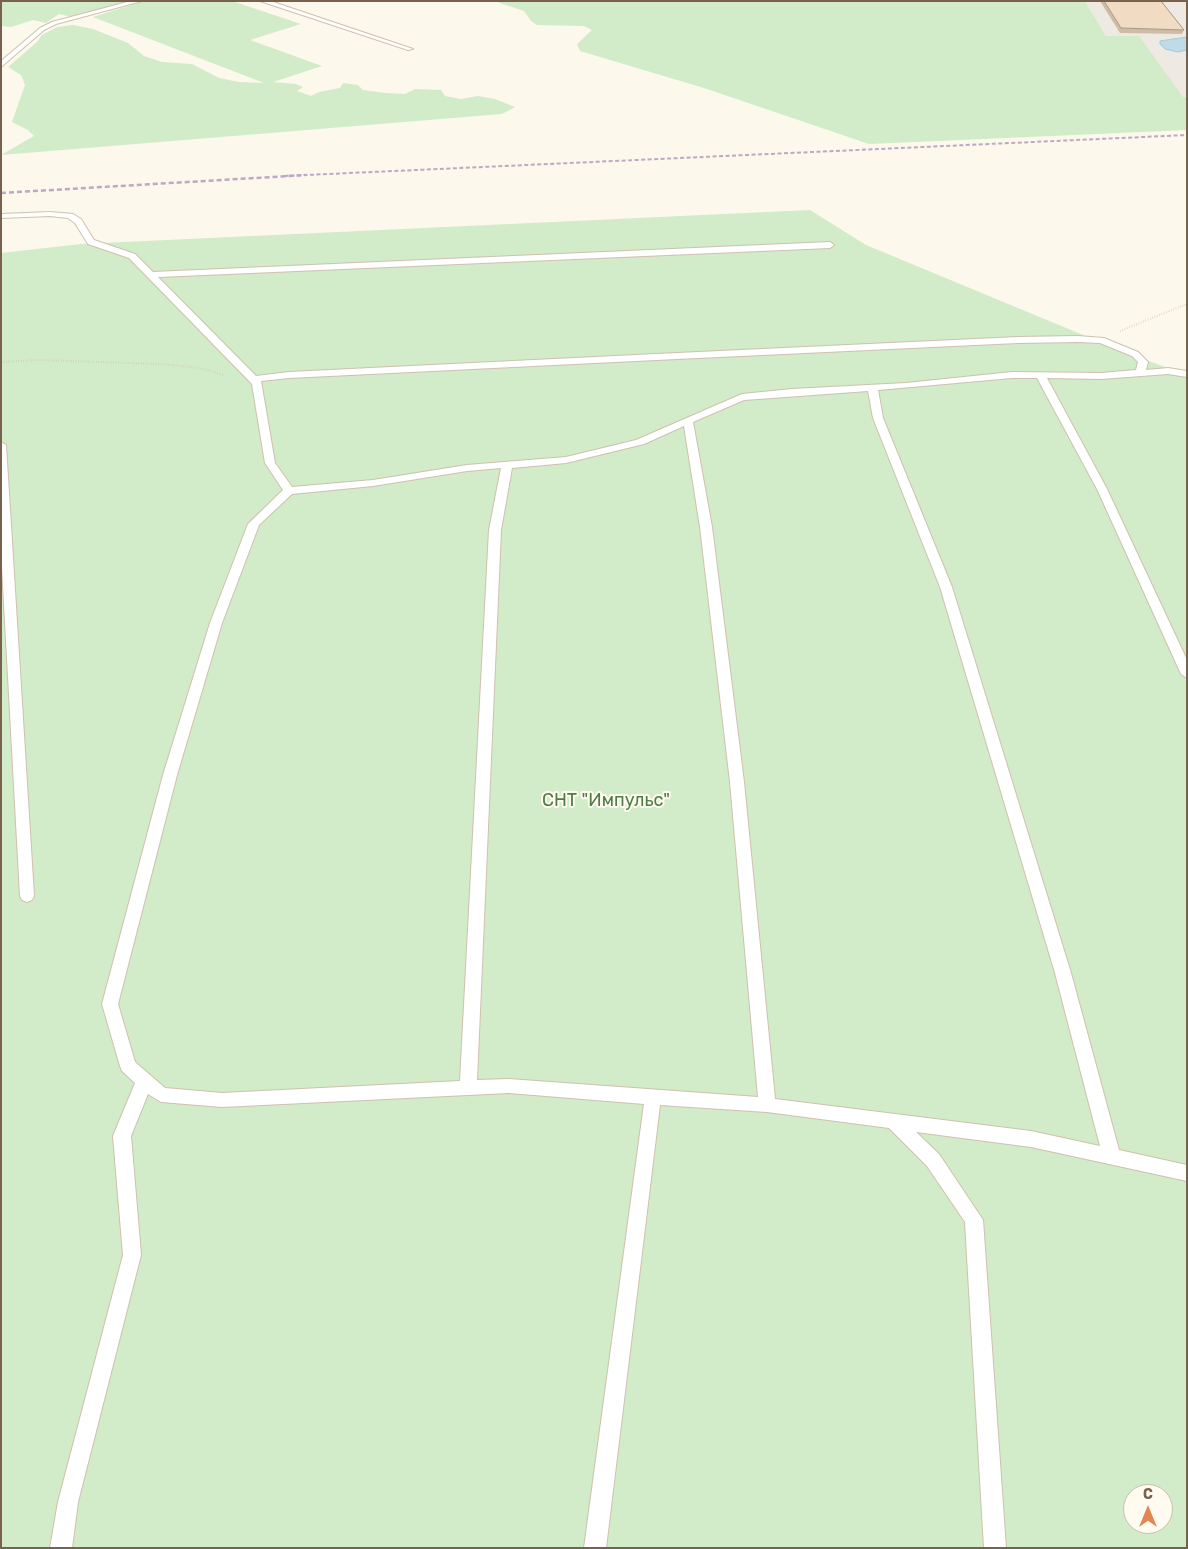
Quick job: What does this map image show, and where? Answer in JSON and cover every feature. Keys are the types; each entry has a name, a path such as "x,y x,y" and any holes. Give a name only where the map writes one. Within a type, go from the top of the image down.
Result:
{"lane":[{"path":"1,65 42,29 54,23 139,1"},
{"path":"263,1 410,49"},
{"path":"1,216 50,214 70,216 78,221 91,242 132,256 258,382 270,463 289,491"},
{"path":"151,275 830,246"},
{"path":"254,379 289,375 979,341 1101,340 1135,354 1143,362 1140,373"},
{"path":"1187,374 1168,371 1100,376 1012,375 792,392 742,398 640,442 566,460 467,468 373,483 289,491 254,524 216,623 170,775 110,1004 128,1066 161,1095 222,1100 509,1086 767,1105 1031,1139 1187,1173"},
{"path":"1040,375 1102,489 1187,674"},
{"path":"872,387 878,418 949,597 1063,973 1112,1157"},
{"path":"688,420 706,527 737,782 767,1105"},
{"path":"1,445 27,896"},
{"path":"468,1088 494,530 507,465"},
{"path":"61,1548 68,1502 132,1255 122,1136 145,1080"},
{"path":"595,1548 652,1097"},
{"path":"894,1122 933,1160 974,1220 995,1548"}],"path":[{"path":"1101,340 1187,304"},
{"path":"1,362 38,360 160,364 200,368 233,377 254,379"}],"shaded area":[{"path":"1085,1 1187,1 1187,97 1183,97 1106,36"}],"green space":[{"path":"1,1 131,1 72,17 59,14 46,23 33,20 11,27 1,26"},
{"path":"144,1 232,1 301,24 250,40 322,66 273,82 296,84 303,87 297,91 311,96 319,92 340,88 343,83 358,85 363,90 385,93 405,94 415,89 441,90 445,96 461,99 478,96 495,99 515,107 502,114 1,155 34,136 28,130 12,122 25,85 21,75 8,67 37,42 42,35 57,27 73,25 93,29 128,43 144,56 162,62 192,64 219,78 239,82 264,83 93,17"},
{"path":"494,1 1085,1 1106,36 1139,36 1183,97 1187,97 1187,130 869,144 704,88 580,51 577,44 592,30 584,26 537,25 531,21 524,11"},
{"name":"СНТ \"Импульс\"","path":"810,210 866,245 1124,352 1187,375 1187,1548 1,1548 1,253 81,244"}],"water":[{"path":"1187,37 1187,50 1178,52 1165,49 1160,44 1160,41"}],"building":[{"path":"1104,1 1161,1 1184,30 1121,28"}],"railway":[{"path":"306,175 1187,135"},
{"path":"1,193 306,175"},
{"path":"284,176 306,175"}]}
